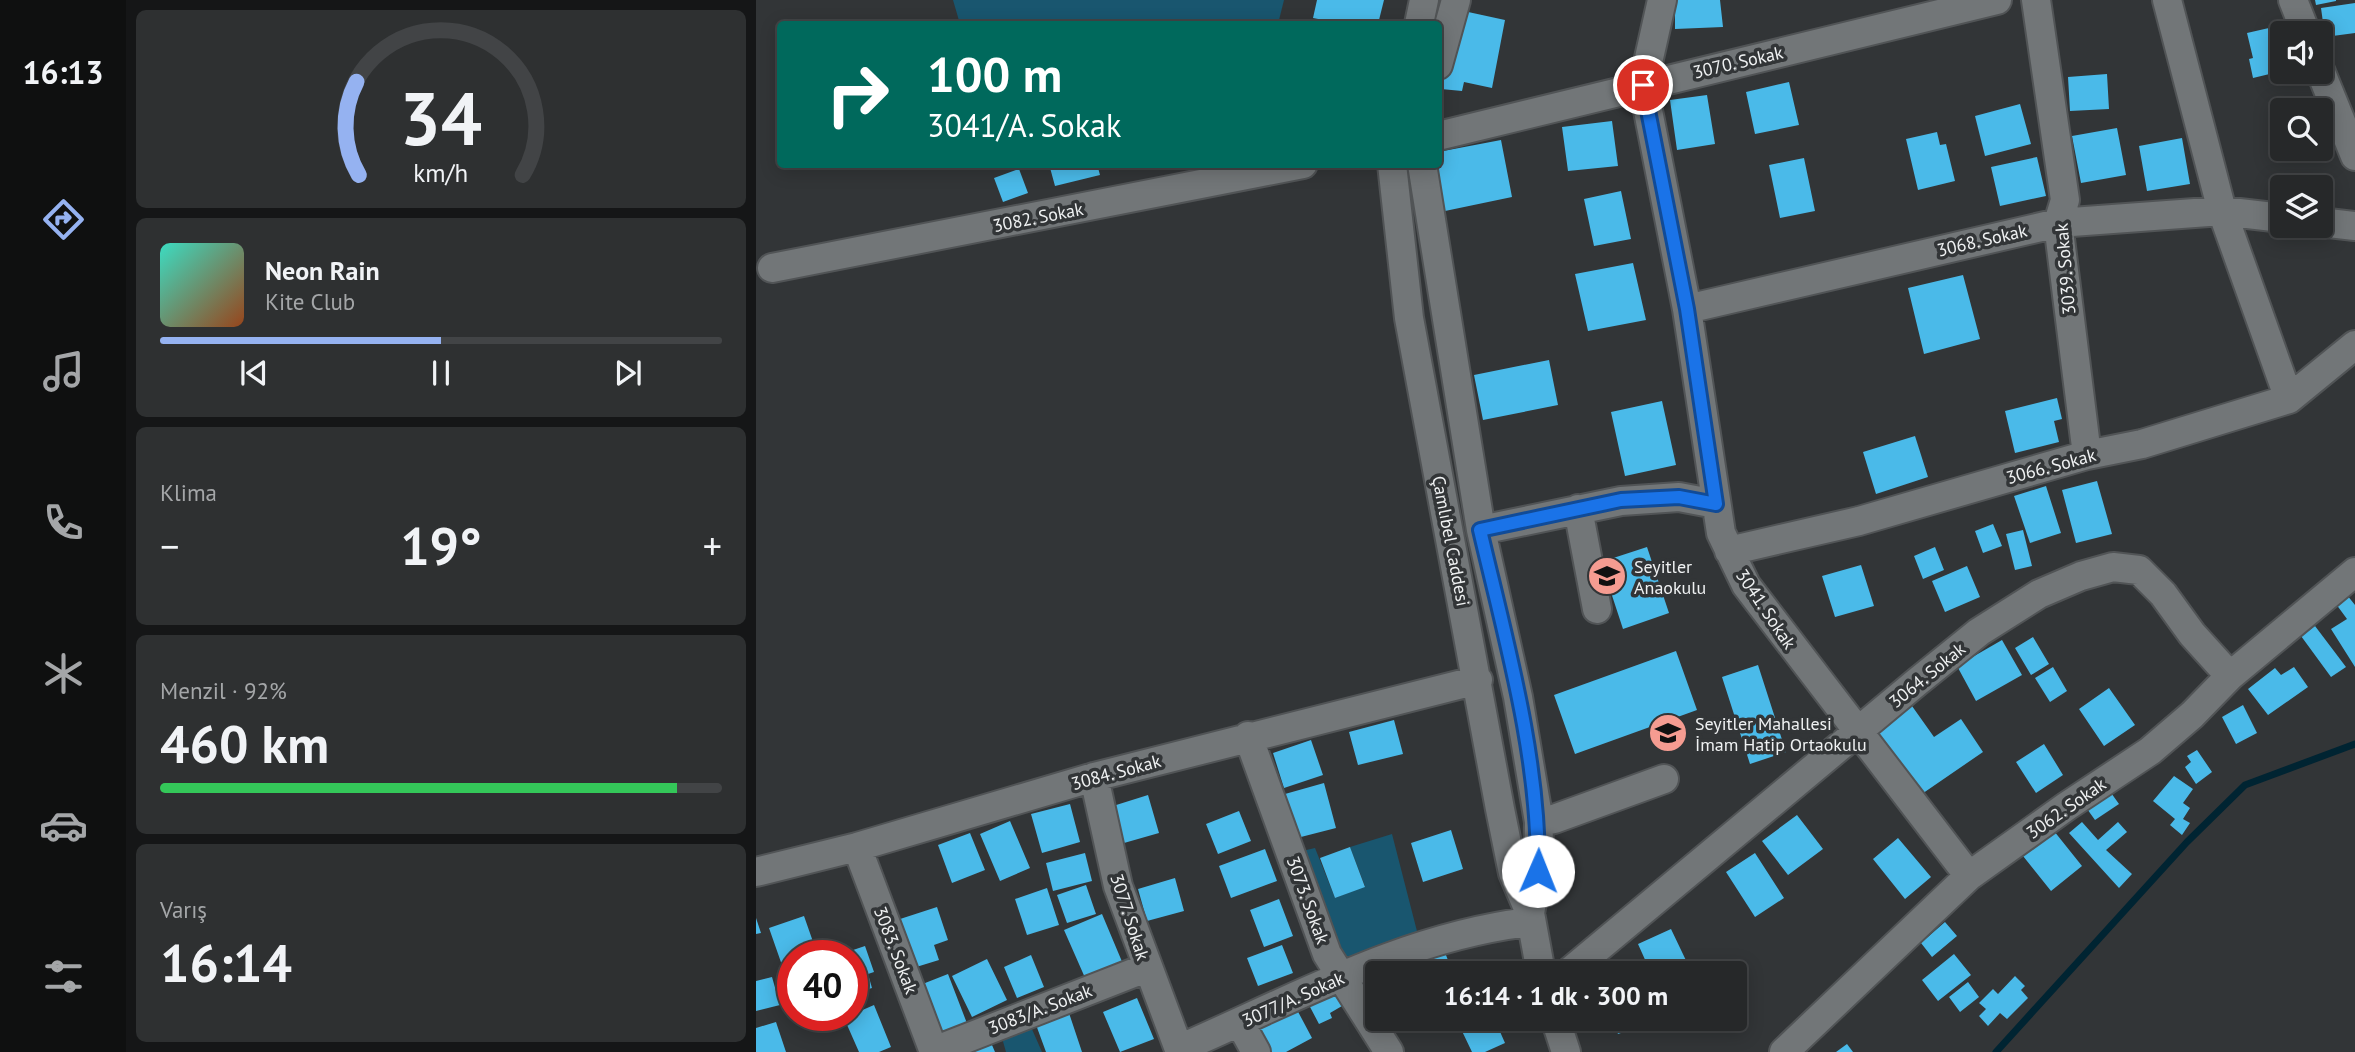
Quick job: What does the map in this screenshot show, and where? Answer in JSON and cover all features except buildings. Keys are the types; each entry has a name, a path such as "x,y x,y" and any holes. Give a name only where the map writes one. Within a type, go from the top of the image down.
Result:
{"street":[{"path":"1420,21 1424,0"},
{"path":"1442,50 1455,0"},
{"name":"3041. Sokak","path":"1662,0 1643,85 1687,309 1721,533 1746,585 1857,734 1969,876"},
{"name":"3070. Sokak","path":"1442,135 1997,0"},
{"name":"3039. Sokak","path":"2036,0 2064,200 2058,223 2087,455"},
{"path":"2167,0 2222,211 2289,399"},
{"path":"2293,0 2301,21"},
{"path":"2326,84 2355,156"},
{"name":"3082. Sokak","path":"772,268 1283,168"},
{"name":"Çamlıbel Caddesi","path":"1392,168 1409,318 1513,873 1530,918 1539,961"},
{"name":"Çamlıbel Caddesi","path":"1423,168 1480,530 1518,697 1539,822 1538,871 1530,918"},
{"name":"3068. Sokak","path":"1687,309 2058,223 2222,211 2270,217"},
{"path":"2333,223 2355,226"},
{"name":"3066. Sokak","path":"1729,551 1859,521 2087,455 2142,444 2289,399 2355,345"},
{"path":"1480,530 1621,500 1679,497 1716,504"},
{"path":"1578,509 1597,608"},
{"name":"3064. Sokak","path":"1583,961 1979,632 2039,594 2081,576 2113,567 2139,570 2163,594 2192,634 2230,676"},
{"name":"3062. Sokak","path":"1784,1052 1969,876 2150,751 2192,715 2230,676 2355,572"},
{"name":"3084. Sokak","path":"756,872 857,847 1094,777 1248,736 1478,680"},
{"name":"3073. Sokak","path":"1248,736 1327,954 1389,1052"},
{"name":"3077. Sokak","path":"1094,777 1118,886 1146,968 1180,1050"},
{"path":"1539,822 1664,779"},
{"name":"3083. Sokak","path":"857,847 934,1051"},
{"name":"3077/A. Sokak","path":"1180,1050 1340,976 1478,929 1530,918"},
{"name":"3083/A. Sokak","path":"934,1051 1146,968"},
{"path":"1240,1023 1256,1052"},
{"path":"1559,1031 1566,1052"}],"shaded area":[{"path":"953,0 1284,0 1279,21 959,21"},
{"path":"1392,834 1419,939 1355,956 1342,956 1302,851 1315,848 1335,898 1365,886 1350,847"},
{"path":"1031,1027 1042,1052 1006,1052 1002,1038"}],"waterway":[{"path":"1996,1052 2187,842 2245,785 2355,744"}],"place":[{"name":"Seyitler Anaokulu","path":"1607,576"},
{"name":"Seyitler Mahallesi İmam Hatip Ortaokulu","path":"1668,733"}],"route":[{"path":"1538,871 1539,822 1518,697 1480,530 1621,500 1679,497 1716,504 1687,309 1643,85"}]}
